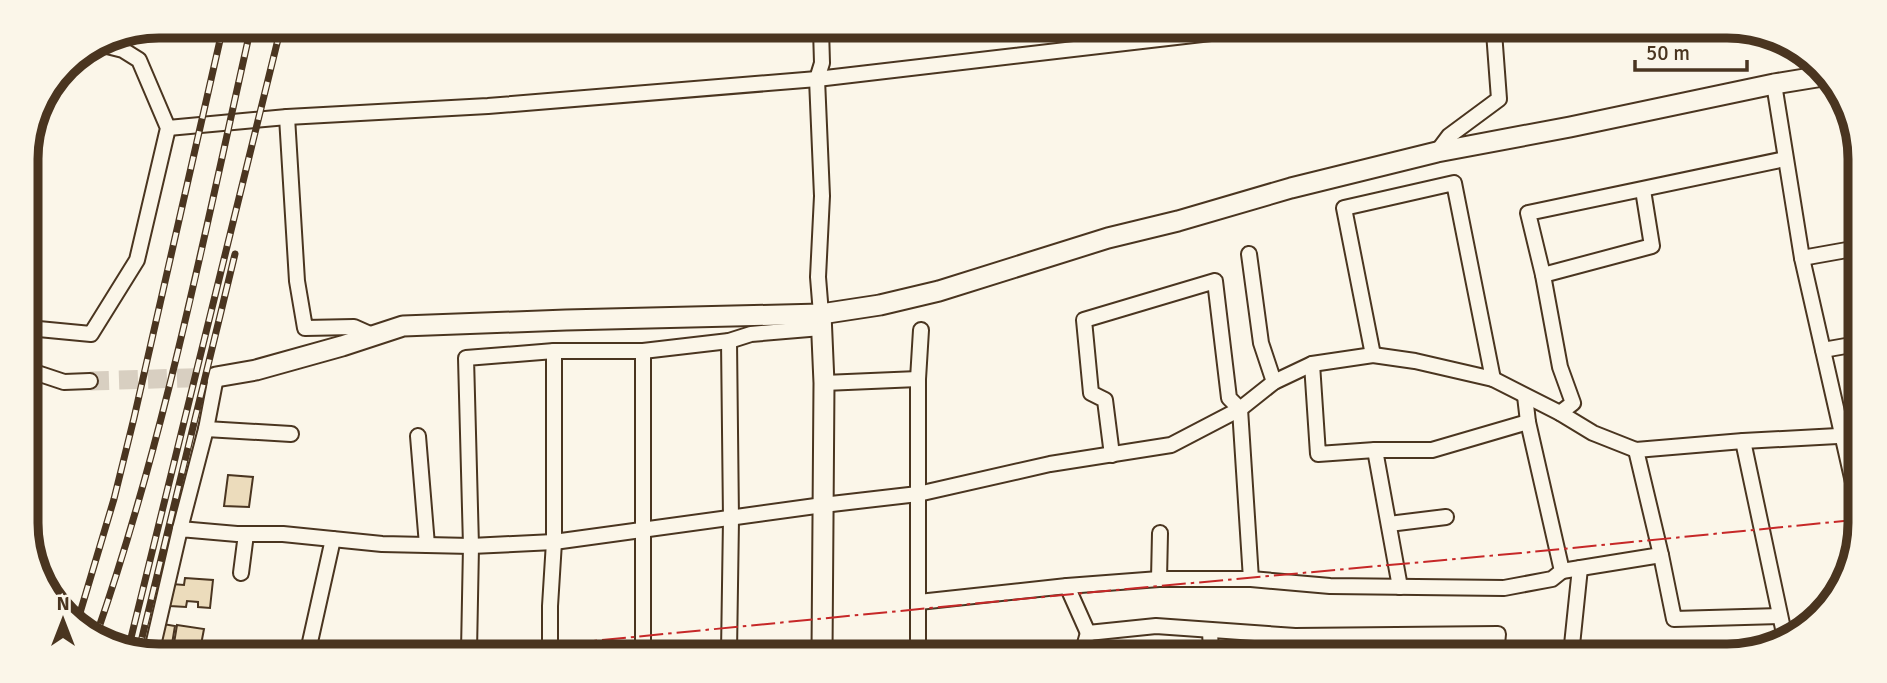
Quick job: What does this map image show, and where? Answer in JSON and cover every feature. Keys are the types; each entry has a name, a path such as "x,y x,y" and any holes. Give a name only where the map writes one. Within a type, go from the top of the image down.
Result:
{"street":[{"path":"821,38 822,63 817,79 822,196 818,277 824,383 822,644"},
{"path":"168,128 287,117 488,106 817,79 1168,38"},
{"path":"1437,152 1449,136 1499,99 1494,38"},
{"path":"39,329 91,334 137,260 168,128 139,60 114,48"},
{"path":"469,644 471,546 466,359 554,351 643,351 729,341 939,291 1108,238 1437,152 1816,77"},
{"path":"1773,84 1802,258 1823,350 1848,432"},
{"path":"287,117 297,281 305,328 354,327 372,335"},
{"path":"1560,412 1573,403 1560,368 1543,275 1528,214 1785,159"},
{"path":"1373,355 1344,208 1454,183 1493,379"},
{"path":"1543,275 1652,246 1643,190"},
{"path":"1802,258 1848,250"},
{"path":"1249,254 1261,343 1274,382"},
{"path":"1112,455 1105,400 1091,393 1084,320 1215,281 1228,398 1240,409 1251,579"},
{"path":"153,644 216,377 342,346 403,326 821,321"},
{"path":"918,644 920,330"},
{"path":"729,341 729,644"},
{"path":"1823,350 1848,346"},
{"path":"550,644 554,542 554,351"},
{"path":"643,351 643,644"},
{"path":"180,528 246,534 283,534 382,544 471,546 554,542 918,494 1050,464 1171,445 1240,409 1274,382 1312,364 1373,355 1493,379 1560,412 1593,433 1636,450 1743,440 1848,435"},
{"path":"1312,364 1318,454 1432,450 1528,422"},
{"path":"38,373 64,382 90,381"},
{"path":"824,383 918,379"},
{"path":"1525,396 1528,422 1563,571"},
{"path":"205,429 291,434"},
{"path":"418,436 427,545"},
{"path":"1743,440 1783,631"},
{"path":"1375,450 1400,587"},
{"path":"1636,450 1674,619 1780,616"},
{"path":"1389,524 1446,517"},
{"path":"1159,579 1160,533"},
{"path":"241,573 246,534"},
{"path":"310,644 333,539"},
{"path":"919,603 1159,579 1251,579 1330,586 1504,588 1552,579 1563,571 1661,555"},
{"path":"1572,644 1580,568"},
{"path":"1068,586 1088,634 1085,644"},
{"path":"1088,634 1156,626 1295,636 1498,634 1497,644"},
{"path":"1210,630 1210,644"},
{"path":"1295,636 1295,644"},
{"path":"1383,636 1383,644"}],"building":[{"path":"228,475 253,477 249,507 224,506"},
{"path":"185,578 213,580 210,608 198,607 198,602 187,601 186,607 170,606 172,584 184,585"},
{"path":"163,624 175,626 172,644 159,641"},
{"path":"177,625 204,629 201,644 174,644"}],"tunnel":[{"path":"90,381 216,377"}],"railway":[{"path":"88,585 134,418 220,38"},
{"path":"99,628 121,561 163,410 249,38"},
{"path":"130,640 278,38"},
{"path":"141,642 235,254"}],"power":[{"path":"562,644 1848,521"}]}
